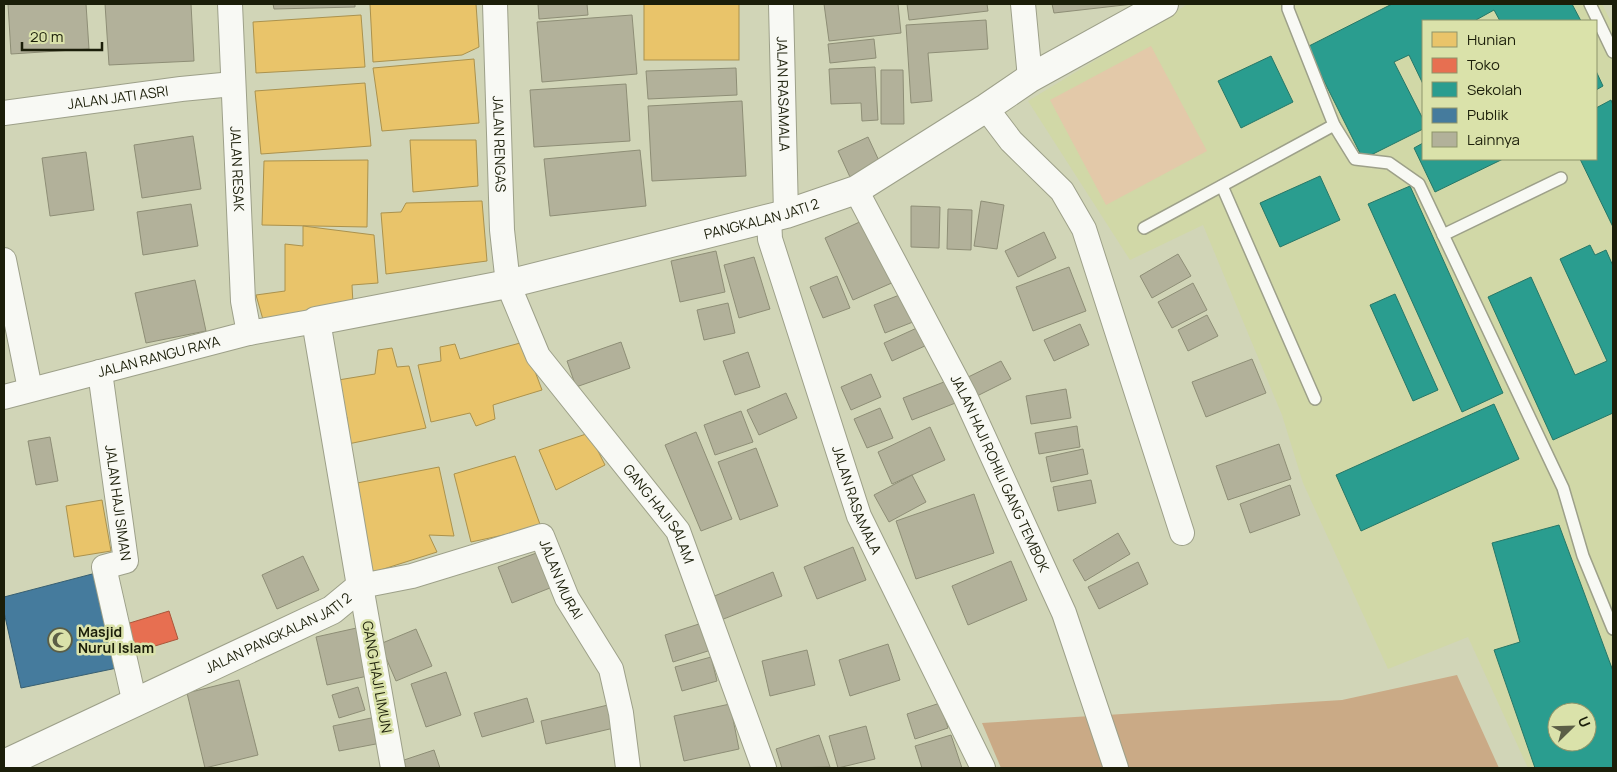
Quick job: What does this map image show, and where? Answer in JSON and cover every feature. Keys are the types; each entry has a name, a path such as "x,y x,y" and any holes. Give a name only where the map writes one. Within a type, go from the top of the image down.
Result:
{"street":[{"name":"JALAN RESAK","path":"230,4 243,301 249,333"},
{"name":"JALAN RENGAS","path":"494,4 502,230 508,284"},
{"name":"JALAN RASAMALA","path":"781,4 778,216 770,239 859,516 983,768"},
{"path":"1023,4 1030,78"},
{"name":"PANGKALAN JATI 2","path":"316,321 508,284 778,216 856,190 1030,78 1164,4"},
{"name":"JALAN JATI ASRI","path":"4,113 181,89 233,84"},
{"path":"986,108 1010,141 1062,191 1084,230 1182,533"},
{"name":"JALAN HAJI ROHILI GANG TEMBOK","path":"856,190 964,394 1064,613 1116,768"},
{"path":"4,260 30,390"},
{"name":"GANG HAJI SALAM","path":"508,284 538,356 678,531 764,768"},
{"name":"JALAN RANGU RAYA","path":"4,397 249,333 316,321"},
{"name":"JALAN PANGKALAN JATI 2","path":"4,764 332,610 361,586 316,321"},
{"name":"JALAN HAJI SIMAN","path":"100,372 126,561 104,566 135,704"},
{"name":"JALAN MURAI","path":"361,586 412,576 542,536 567,598 611,669 621,713 628,768"},
{"name":"GANG HAJI LIMUN","path":"361,586 393,768"}],"lane":[{"path":"1288,4 1288,9 1334,125 1355,159 1390,163 1419,184 1563,488 1583,556 1610,615 1613,629"},
{"path":"1590,4 1613,52"},
{"path":"1144,228 1334,125"},
{"path":"1443,235 1561,178"},
{"path":"1222,186 1315,399"}],"shaded area":[{"path":"1188,4 1602,4 1613,26 1613,768 1528,768 1468,637 1388,669 1303,483 1282,415 1203,225 1130,260 1028,101"},
{"path":"1151,46 1207,151 1106,205 1050,100"},
{"path":"1457,675 1499,768 1001,768 982,723 1342,700"}],"building: Hunian":[{"path":"370,4 476,4 479,47 462,55 373,62"},
{"path":"644,4 739,4 739,60 644,60"},
{"path":"361,15 365,67 256,73 253,22"},
{"path":"474,59 479,123 382,131 373,68"},
{"path":"365,83 371,146 261,154 255,91"},
{"path":"410,140 476,140 478,186 413,192"},
{"path":"368,160 367,227 262,225 264,161"},
{"path":"482,201 487,261 386,274 381,213 401,212 406,203"},
{"path":"303,226 374,235 378,283 352,285 353,304 264,323 256,295 285,291 285,244 303,246"},
{"path":"524,342 542,390 493,405 495,419 476,426 470,413 431,422 418,365 441,361 440,347 455,344 460,359"},
{"path":"392,348 397,367 409,366 426,428 348,444 347,417 339,417 332,381 375,374 378,350"},
{"path":"589,433 605,465 556,490 539,450"},
{"path":"515,456 541,527 471,542 454,474"},
{"path":"439,467 454,536 429,535 437,552 371,573 352,484"},
{"path":"102,500 111,551 74,557 66,506"}],"building: Toko":[{"path":"169,611 178,639 132,653 123,625"}],"building: Sekolah":[{"path":"1392,4 1572,4 1580,20 1499,20 1494,10 1476,20 1422,20 1422,82 1409,55 1394,62 1422,117 1422,130 1363,159 1307,47"},
{"path":"1271,56 1293,102 1241,128 1218,81"},
{"path":"1597,73 1603,86 1597,89"},
{"path":"1611,100 1613,105 1613,227 1580,160 1597,160 1597,107"},
{"path":"1422,144 1422,160 1501,160 1435,192 1414,148"},
{"path":"1320,176 1340,220 1280,247 1260,203"},
{"path":"1410,186 1503,393 1462,412 1368,204"},
{"path":"1590,245 1595,255 1606,250 1613,266 1613,413 1553,440 1488,297 1531,277 1575,375 1607,361 1560,259"},
{"path":"1395,294 1438,390 1413,401 1370,305"},
{"path":"1494,404 1519,459 1361,531 1336,475"},
{"path":"1559,525 1613,671 1613,768 1535,768 1494,650 1520,642 1492,543"}],"building: Publik":[{"name":"Masjid Nurul Islam","path":"96,573 117,668 21,688 4,612 4,597"}],"building: Lainnya":[{"path":"8,4 86,4 89,49 11,54"},
{"path":"105,4 191,4 194,61 109,65"},
{"path":"273,4 355,4 355,7 274,9"},
{"path":"538,4 587,4 588,15 539,19"},
{"path":"824,4 898,4 901,33 829,41"},
{"path":"907,4 987,4 988,11 909,20"},
{"path":"1052,4 1133,4 1054,13"},
{"path":"632,15 637,74 542,82 537,22"},
{"path":"986,20 988,49 928,53 932,101 911,103 906,25"},
{"path":"874,39 876,58 830,63 828,44"},
{"path":"875,67 878,120 862,121 861,103 831,104 829,69"},
{"path":"736,68 737,95 648,99 646,71"},
{"path":"881,70 903,70 904,124 881,124"},
{"path":"626,84 630,141 534,147 530,90"},
{"path":"742,101 746,176 652,181 648,106"},
{"path":"193,136 201,189 142,198 134,145"},
{"path":"868,137 880,163 850,177 838,151"},
{"path":"640,150 646,206 550,216 544,159"},
{"path":"86,152 94,210 50,216 42,158"},
{"path":"981,201 1004,205 997,249 974,246"},
{"path":"191,204 198,246 143,255 137,212"},
{"path":"911,206 940,207 939,248 911,247"},
{"path":"948,209 972,210 971,250 947,249"},
{"path":"866,219 894,282 853,300 825,238"},
{"path":"1044,232 1056,258 1018,277 1005,251"},
{"path":"716,251 725,292 680,302 671,261"},
{"path":"1178,254 1191,276 1152,298 1140,276"},
{"path":"754,257 770,309 739,318 724,265"},
{"path":"1069,267 1086,311 1033,331 1016,287"},
{"path":"837,276 850,308 823,318 810,287"},
{"path":"195,280 206,331 146,343 135,293"},
{"path":"1193,283 1207,310 1172,328 1158,302"},
{"path":"907,292 918,320 885,333 874,305"},
{"path":"728,303 735,333 704,340 697,310"},
{"path":"1207,315 1218,336 1188,351 1178,330"},
{"path":"1080,324 1089,345 1054,361 1044,340"},
{"path":"919,327 927,345 892,361 884,343"},
{"path":"621,342 630,368 576,387 567,361"},
{"path":"748,352 760,387 735,395 723,361"},
{"path":"1252,359 1266,393 1206,417 1192,382"},
{"path":"1001,361 1011,379 971,399 962,380"},
{"path":"871,374 881,397 851,410 841,387"},
{"path":"949,380 958,402 912,420 903,398"},
{"path":"1066,389 1071,418 1031,424 1026,396"},
{"path":"786,393 797,418 759,435 747,410"},
{"path":"880,408 893,438 867,448 854,419"},
{"path":"741,411 753,442 715,455 704,425"},
{"path":"1077,426 1080,447 1039,454 1035,433"},
{"path":"930,427 945,460 892,484 878,452"},
{"path":"696,432 732,519 701,531 665,445"},
{"path":"50,437 58,481 36,485 28,441"},
{"path":"1279,444 1291,479 1228,500 1216,466"},
{"path":"756,448 778,506 740,520 718,462"},
{"path":"1083,449 1088,474 1051,482 1046,457"},
{"path":"912,475 926,502 889,522 874,495"},
{"path":"1091,480 1096,503 1058,511 1053,487"},
{"path":"1290,485 1300,515 1250,533 1240,504"},
{"path":"974,494 994,553 916,579 896,521"},
{"path":"1118,533 1130,554 1085,581 1073,560"},
{"path":"853,547 866,580 817,599 804,567"},
{"path":"542,551 555,586 512,603 498,567"},
{"path":"303,556 319,590 277,609 262,575"},
{"path":"1011,561 1027,600 968,625 952,586"},
{"path":"1138,562 1148,584 1099,609 1088,587"},
{"path":"773,572 782,596 721,620 712,597"},
{"path":"702,623 711,650 673,662 665,635"},
{"path":"361,627 372,675 327,685 316,637"},
{"path":"416,629 432,666 396,681 380,644"},
{"path":"888,644 900,680 850,696 839,660"},
{"path":"807,650 815,685 770,696 762,661"},
{"path":"711,657 717,681 682,691 675,667"},
{"path":"446,672 461,715 426,727 411,684"},
{"path":"239,680 258,755 205,768 187,693"},
{"path":"358,687 365,710 339,718 332,695"},
{"path":"527,698 534,722 482,737 474,713"},
{"path":"940,703 948,728 915,739 907,714"},
{"path":"730,704 739,749 684,761 674,716"},
{"path":"608,705 614,728 546,744 541,721"},
{"path":"376,717 381,743 339,751 333,726"},
{"path":"866,726 875,759 838,768 829,736"},
{"path":"819,735 830,767 782,768 776,749"},
{"path":"951,735 962,768 922,768 915,746"},
{"path":"434,750 440,768 406,768 404,760"}],"place":[{"name":"Masjid Nurul Islam","path":"60,640"}]}
